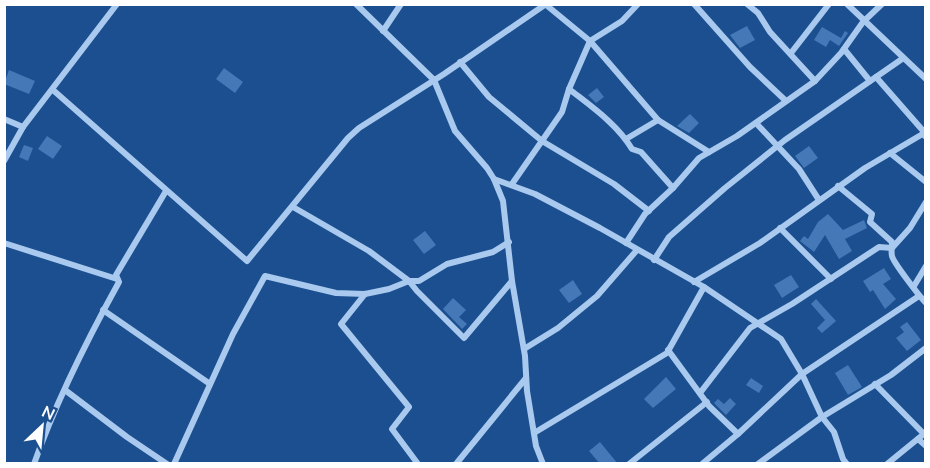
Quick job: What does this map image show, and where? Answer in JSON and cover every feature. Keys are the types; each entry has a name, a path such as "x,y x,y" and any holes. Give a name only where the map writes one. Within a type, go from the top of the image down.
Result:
{"street":[{"path":"4,161 23,127 117,4"},
{"path":"356,4 434,80 455,131 494,179 503,201 534,433 543,464"},
{"path":"383,31 401,4"},
{"path":"512,184 562,112 568,89 590,41 622,21 638,4"},
{"path":"694,4 750,67 786,101"},
{"path":"747,4 758,13 771,32 815,81"},
{"path":"791,53 829,4"},
{"path":"847,4 863,22 926,79"},
{"path":"53,90 247,261 358,128 545,5 590,41 657,120 709,152"},
{"path":"626,243 649,211 699,158 737,136 815,81 878,6"},
{"path":"844,49 925,132 926,137"},
{"path":"654,260 669,237 778,146 902,59"},
{"path":"460,62 489,97 542,141 614,184 649,211"},
{"path":"568,89 610,122 632,149 641,152 673,188"},
{"path":"4,119 23,127"},
{"path":"626,139 657,120"},
{"path":"756,123 799,169 819,200"},
{"path":"694,282 760,243 838,186 925,132"},
{"path":"890,153 926,182"},
{"path":"494,179 512,184 573,213 704,287 781,339 802,374 822,417 834,432 843,459 847,464"},
{"path":"838,186 872,214 870,222 892,242 892,258 926,303"},
{"path":"34,464 65,390 119,282 116,275 166,190"},
{"path":"892,248 910,228 926,202"},
{"path":"293,207 369,251 410,280 417,291 464,338 512,281"},
{"path":"780,228 831,279"},
{"path":"174,464 233,334 265,276 336,293 365,294 389,289 410,280 419,281 447,264 493,252 509,242"},
{"path":"4,243 117,279"},
{"path":"700,393 750,328 879,247 892,248"},
{"path":"524,349 558,328 597,296 637,250"},
{"path":"914,286 926,266"},
{"path":"534,433 667,353 704,287"},
{"path":"365,294 341,324 409,407 392,429 418,464"},
{"path":"702,464 802,374 919,296"},
{"path":"103,310 210,384"},
{"path":"758,464 822,417 875,384 926,348"},
{"path":"668,350 706,402 738,434"},
{"path":"456,464 526,377"},
{"path":"875,384 925,433 888,464"},
{"path":"65,390 167,464"},
{"path":"629,464 706,402"},
{"path":"918,439 926,446"}],"building":[{"path":"747,26 755,40 740,48 730,35"},
{"path":"822,27 841,38 845,31 848,33 839,46 830,40 826,47 814,40"},
{"path":"224,68 243,82 235,93 216,79"},
{"path":"9,70 35,81 29,94 4,84"},
{"path":"597,88 604,97 596,103 588,95"},
{"path":"690,114 699,123 689,133 677,126"},
{"path":"47,136 62,146 53,159 38,149"},
{"path":"24,145 33,148 28,161 19,157"},
{"path":"809,146 818,158 804,168 795,156"},
{"path":"828,214 843,230 864,220 867,228 845,239 852,251 839,259 825,235 814,252 800,241 804,236 808,239 818,222"},
{"path":"425,231 436,245 424,254 413,240"},
{"path":"884,268 891,279 883,284 896,299 885,309 873,290 870,292 863,281"},
{"path":"791,275 799,287 782,298 774,285"},
{"path":"573,280 582,294 569,303 559,290"},
{"path":"453,298 466,310 459,317 467,324 462,329 443,309"},
{"path":"816,299 836,321 822,333 817,328 825,320 811,304"},
{"path":"907,322 921,340 907,351 896,338 904,332 900,327"},
{"path":"848,365 862,387 848,395 835,373"},
{"path":"666,377 676,389 653,408 644,399"},
{"path":"751,378 763,386 759,393 746,385"},
{"path":"730,398 736,404 726,415 714,403 718,399 724,404"},
{"path":"600,442 618,464 600,464 589,451"}]}
